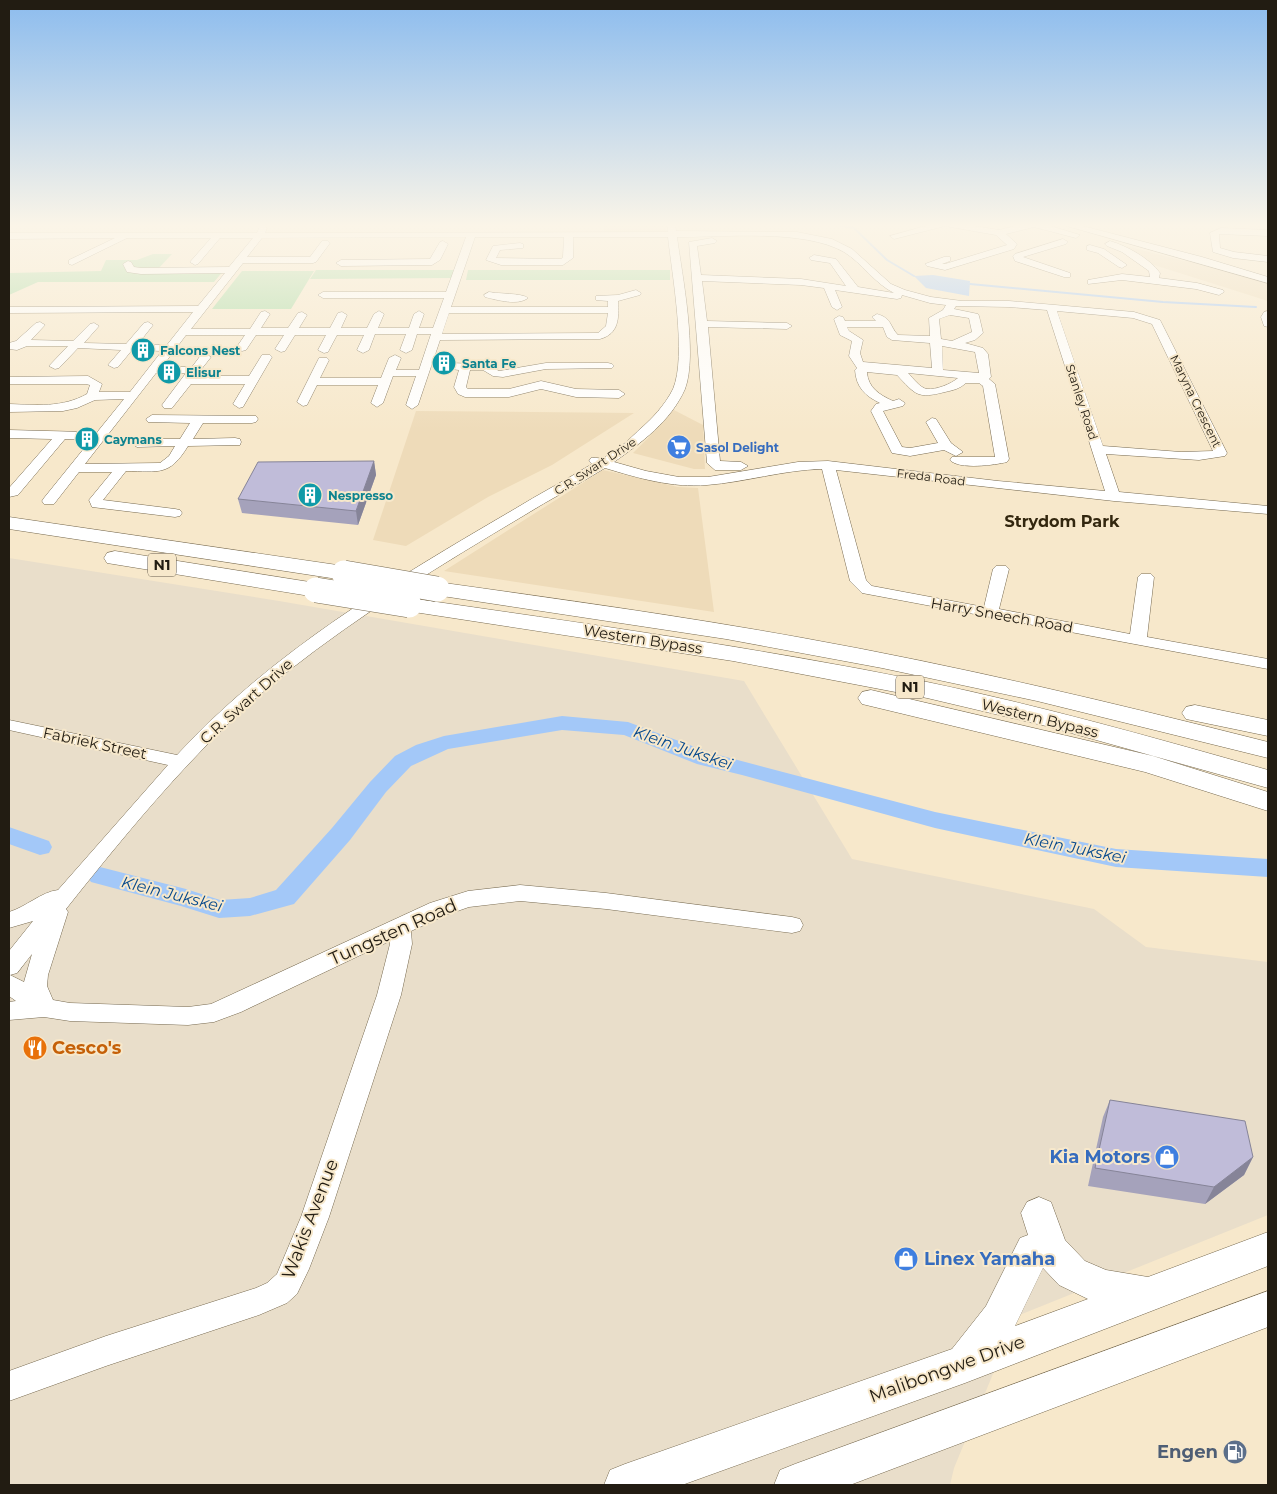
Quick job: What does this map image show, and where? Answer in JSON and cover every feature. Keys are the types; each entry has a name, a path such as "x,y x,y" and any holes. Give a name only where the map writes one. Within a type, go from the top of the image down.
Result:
{"highway":[{"name":"Western Bypass","path":"9,523 438,589 649,619 959,676 1127,713 1268,750"},
{"name":"Western Bypass","path":"9,541 409,605 546,624 761,658 928,690 1102,733 1268,779"},
{"path":"649,619 950,666 1268,728"},
{"path":"546,624 962,718 1268,795"},
{"path":"1153,765 1268,802"}],"main road":[{"path":"1040,1213 1053,1253 1066,1268 1085,1282 1102,1287 1149,1294"},
{"name":"Malibongwe Drive","path":"625,1485 965,1364 1268,1249"},
{"path":"965,1364 999,1319 1033,1250"},
{"path":"795,1485 1268,1309"}],"street":[{"path":"49,501 75,468 92,437 134,395 213,294"},
{"path":"489,294 503,298 536,298"},
{"path":"446,310 613,304 634,294"},
{"name":"C.R. Swart Drive","path":"9,967 124,822 180,762 243,700 334,627 446,555 541,499 546,493 633,443 662,414 678,389 683,372 683,348 678,294"},
{"path":"698,294 714,463 716,466 735,467 811,454 855,460"},
{"path":"830,294 837,307"},
{"path":"875,294 880,303"},
{"path":"886,294 906,298"},
{"path":"907,294 976,318 978,335 954,344"},
{"path":"322,295 370,295 420,300 451,295 412,405"},
{"path":"366,306 370,295"},
{"path":"122,309 133,297"},
{"path":"41,309 55,298"},
{"path":"590,298 613,304"},
{"path":"406,350 420,300"},
{"path":"183,332 412,331 436,334 600,336 612,328 613,304"},
{"path":"938,374 934,318 950,308 1003,304 1140,316 1152,319"},
{"name":"Stanley Road","path":"1051,308 1114,497"},
{"path":"9,310 200,309"},
{"path":"242,348 265,314"},
{"path":"363,350 379,314"},
{"path":"1268,314 1266,317 1268,324"},
{"path":"281,349 302,315"},
{"path":"303,402 342,315"},
{"path":"877,316 887,324 891,334 896,338 935,341 981,351 984,377 860,365 856,361 854,349 858,340 844,334 840,322 887,324"},
{"name":"Maryna Crescent","path":"1097,449 1198,455 1217,455 1220,453 1159,326 1152,319"},
{"path":"168,405 195,370 202,353 222,320"},
{"path":"702,324 787,326"},
{"path":"9,355 14,345 40,325"},
{"path":"114,365 148,325"},
{"path":"55,366 94,326"},
{"path":"14,345 66,343 75,345 170,348"},
{"path":"239,404 266,357"},
{"path":"377,403 395,358"},
{"path":"313,382 387,377 443,366 485,367 497,374 546,366 608,366"},
{"path":"465,367 460,387 462,392 465,393 509,393 541,385 571,392 619,394"},
{"path":"946,446 910,452 897,450 877,411 880,407 897,403 875,397 866,389 860,372 862,369 901,372 916,388 926,393 956,386 963,379 982,380 989,384 1003,456 997,462 962,461"},
{"path":"153,370 195,370"},
{"path":"9,380 93,381 96,384 92,396"},
{"path":"188,380 253,380"},
{"path":"9,408 69,407 83,402 92,396 134,395"},
{"path":"152,419 252,419"},
{"path":"75,468 158,468 166,466 174,459 199,419"},
{"path":"932,422 946,446 958,454 962,461"},
{"path":"9,434 92,437"},
{"path":"9,493 13,492 62,435"},
{"path":"137,443 235,442"},
{"path":"952,480 962,461"},
{"name":"Freda Road","path":"599,462 663,479 698,481 806,465 828,465 1114,497 1268,510"},
{"name":"Harry Sneech Road","path":"828,465 858,581 864,588 871,591 1268,664"},
{"path":"121,468 100,494 96,500 97,504 175,513"},
{"path":"990,613 1001,569"},
{"path":"1138,640 1146,577"},
{"name":"Fabriek Street","path":"9,725 180,762"},
{"path":"9,920 29,914 66,893"},
{"path":"9,1012 44,1008 35,986 36,975 66,893"},
{"name":"Tungsten Road","path":"9,984 44,1008 70,1012 166,1016 203,1015 233,1005 438,909 468,899 520,893 792,925"},
{"name":"Wakis Avenue","path":"9,1386 106,1351 258,1301 277,1293 287,1284 295,1270 314,1217 389,995 401,944 400,928"}],"shaded area":[{"path":"1245,294 1268,294 1268,301"},
{"path":"672,409 703,425 705,469 694,469 633,453"},
{"path":"416,411 634,413 552,465 488,497 406,546 373,540"},
{"path":"603,470 678,487 698,488 714,612 444,571"},
{"path":"9,558 279,601 744,681 852,859 1094,909 1146,947 1268,962 1268,1215 1017,1316 954,1468 950,1485 9,1485"}],"green space":[{"path":"224,294 300,294 291,309 212,309"}],"building":[{"name":"Nespresso","path":"374,461 356,511 238,499 258,462"},
{"name":"Kia Motors","path":"1110,1100 1245,1121 1253,1157 1214,1187 1095,1168"}],"waterway":[{"path":"1074,294 1163,302 1256,307"},
{"name":"Klein Jukskei","path":"100,876 186,898 219,909 250,907 285,897 341,834 378,787 403,761 424,750 444,743 562,723 628,729 705,759 745,768 935,820 1116,858 1268,868"},
{"name":"Klein Jukskei","path":"9,835 40,847"}],"place":[{"name":"Falcons Nest","path":"143,350"},
{"name":"Santa Fe","path":"444,363"},
{"name":"Elisur","path":"169,372"},
{"name":"Caymans","path":"87,439"},
{"name":"Sasol Delight","path":"679,447"},
{"name":"Nespresso","path":"310,495"},
{"name":"Cesco's","path":"35,1048"},
{"name":"Kia Motors","path":"1167,1157"},
{"name":"Linex Yamaha","path":"906,1259"},
{"name":"Engen","path":"1235,1452"}],"district":[{"name":"Strydom Park","path":"1062,521"}]}
